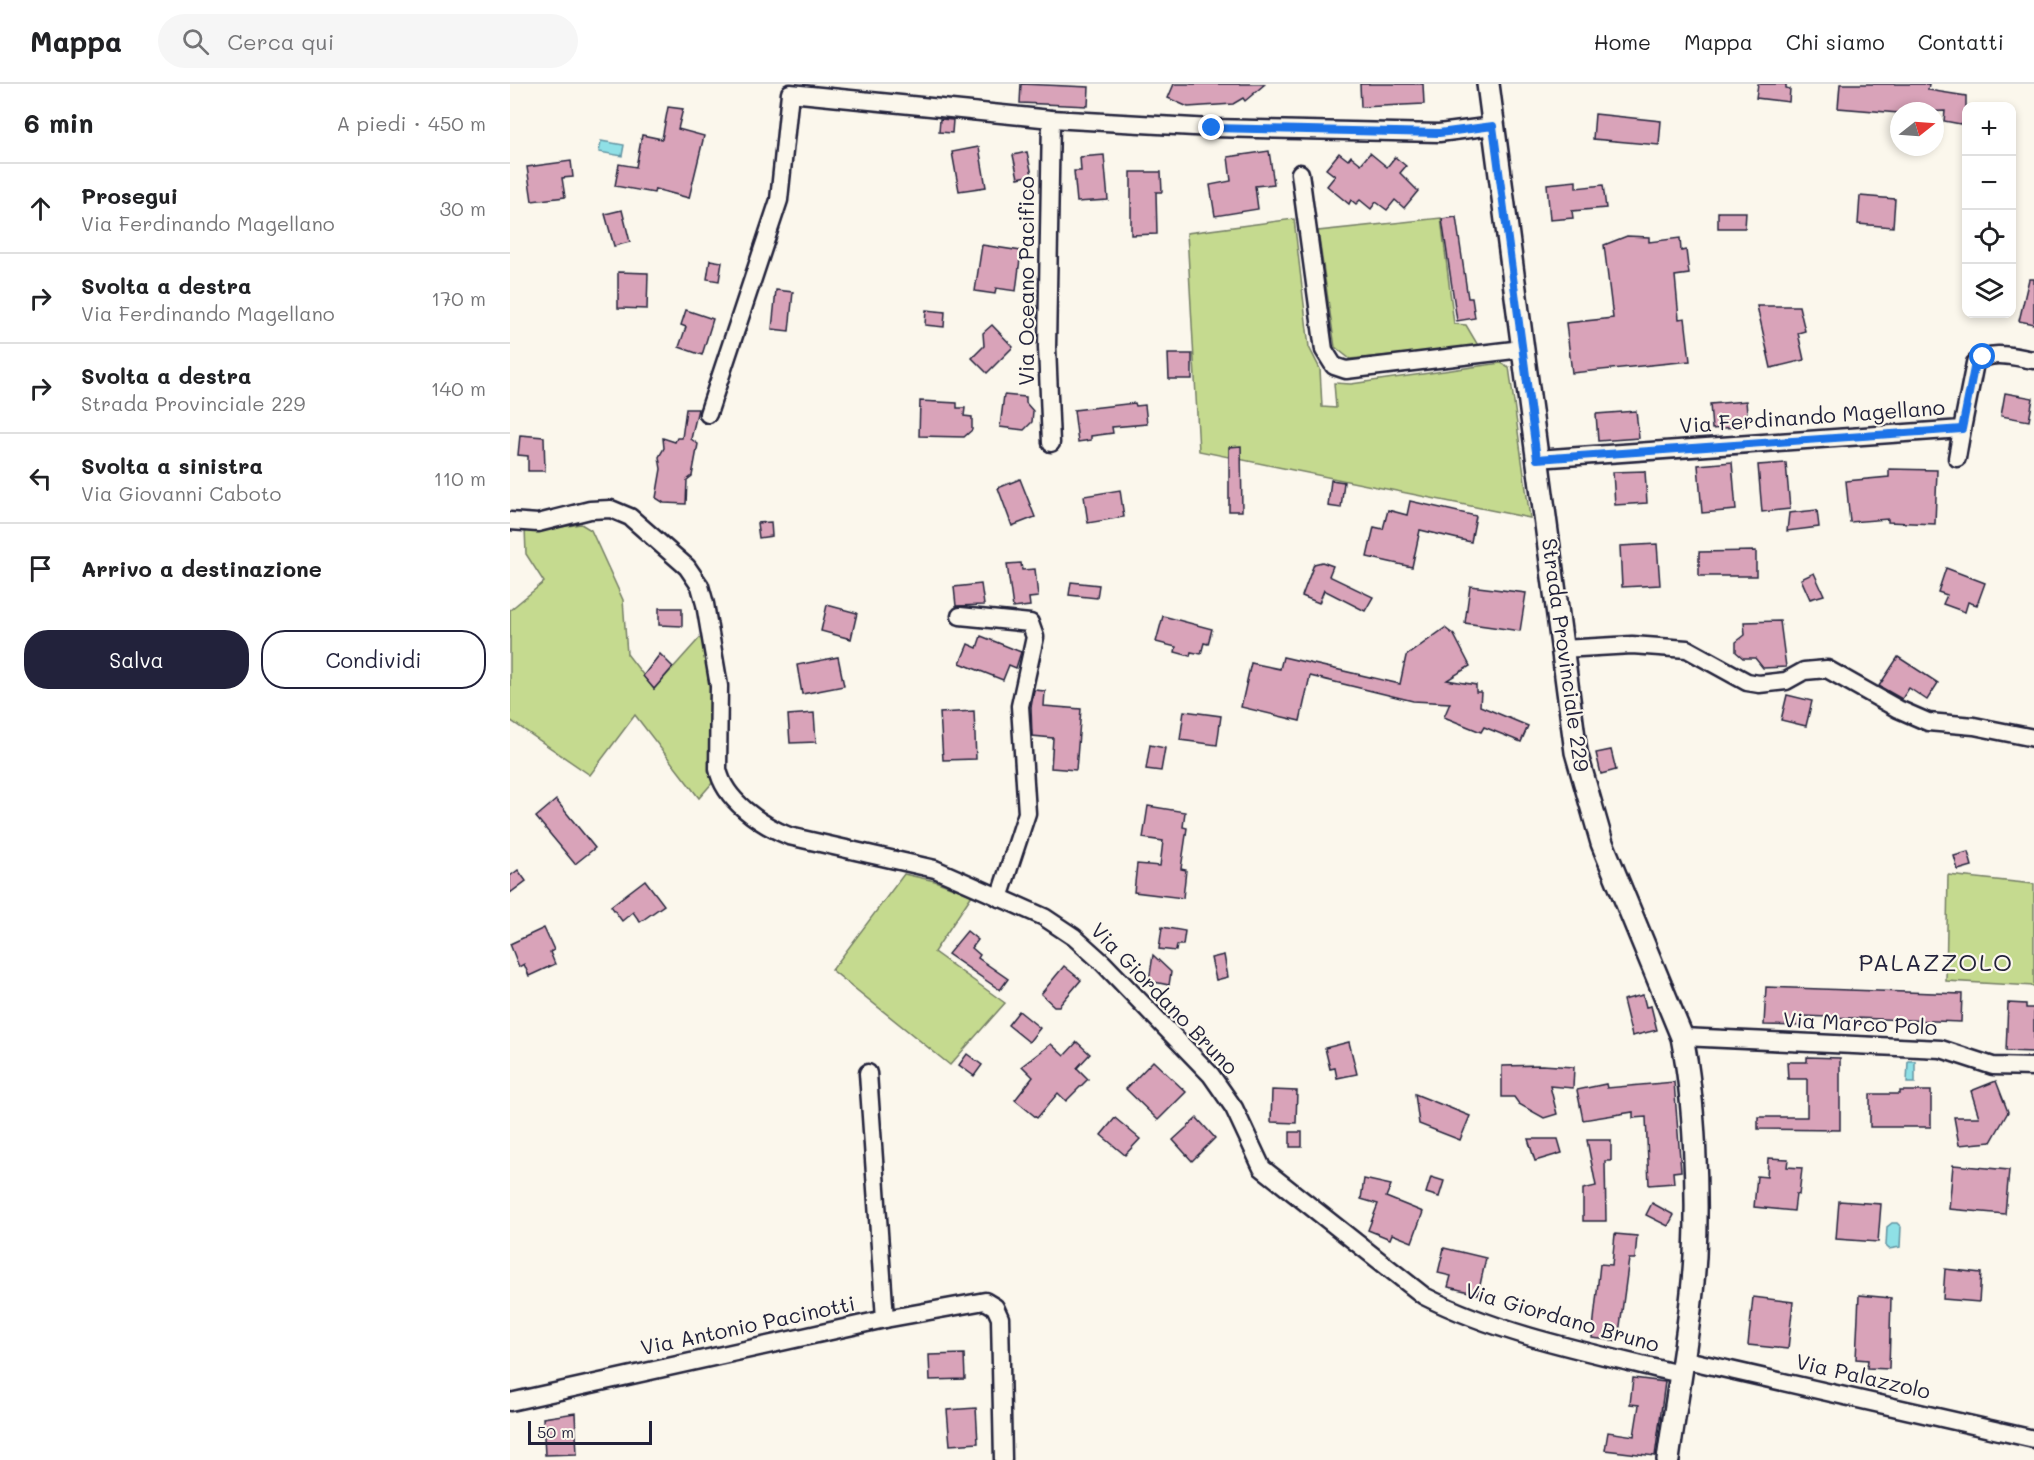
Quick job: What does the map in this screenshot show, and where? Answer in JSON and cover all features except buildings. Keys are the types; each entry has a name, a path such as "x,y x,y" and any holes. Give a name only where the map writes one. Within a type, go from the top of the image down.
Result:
{"street":[{"name":"Strada Provinciale 229","path":"1488,84 1576,752 1602,843 1682,1037 1691,1096 1696,1227 1668,1460"},
{"path":"708,414 779,200 790,93 1051,119 1212,128 1439,133 1493,126"},
{"name":"Via Oceano Pacifico","path":"1051,119 1047,347 1051,443"},
{"path":"1300,173 1324,350 1335,366 1346,370 1522,349"},
{"name":"Via Ferdinando Magellano","path":"1537,459 1962,429 1975,363 1983,357 1994,354 2034,360"},
{"path":"1958,458 1962,429"},
{"name":"Via Giordano Bruno","path":"510,521 538,523 590,510 611,509 630,517 687,567 700,586 705,604 719,686 718,769 720,780 729,794 772,829 789,836 935,869 1044,917 1074,937 1103,963 1211,1075 1234,1108 1262,1168 1424,1296 1448,1308 1541,1340 1681,1366"},
{"path":"960,616 1030,623 1035,637 1020,706 1027,813 999,898"},
{"path":"1562,649 1632,645 1688,649 1747,682 1759,684 1786,681 1804,670 1827,669 1898,709 1928,722 1974,726 2034,738"},
{"name":"Via Marco Polo","path":"1682,1037 1941,1049 1993,1066 2034,1067"},
{"path":"868,1073 885,1319"},
{"name":"Via Antonio Pacinotti","path":"510,1402 885,1319 985,1301 995,1307 1001,1330 1003,1460"},
{"name":"Via Palazzolo","path":"1681,1366 2034,1439"}],"green space":[{"path":"1441,218 1454,324 1466,325 1479,347 1350,359 1335,347 1318,231"},
{"path":"1294,219 1309,347 1320,369 1322,407 1336,408 1334,383 1351,384 1501,363 1509,367 1530,518 1199,451 1187,233"},
{"path":"581,524 591,530 623,600 627,654 654,689 705,632 711,682 714,781 699,798 635,715 590,775 510,720 510,610 544,582 526,554 525,528 547,529"},
{"path":"904,874 935,881 972,895 934,952 1005,1003 950,1065 832,970"},
{"path":"1948,875 2034,884 2034,986 1946,981"}],"water":[{"path":"601,141 624,145 622,156 599,152"},
{"path":"1908,1061 1915,1061 1915,1083 1907,1083"},
{"path":"1892,1223 1897,1223 1901,1227 1900,1247 1889,1249 1886,1246 1887,1227"}],"district":[{"name":"PALAZZOLO","path":"1936,963"}],"route":[{"path":"1212,128 1439,133 1493,126 1537,459 1962,429 1975,363 1983,357"}]}
